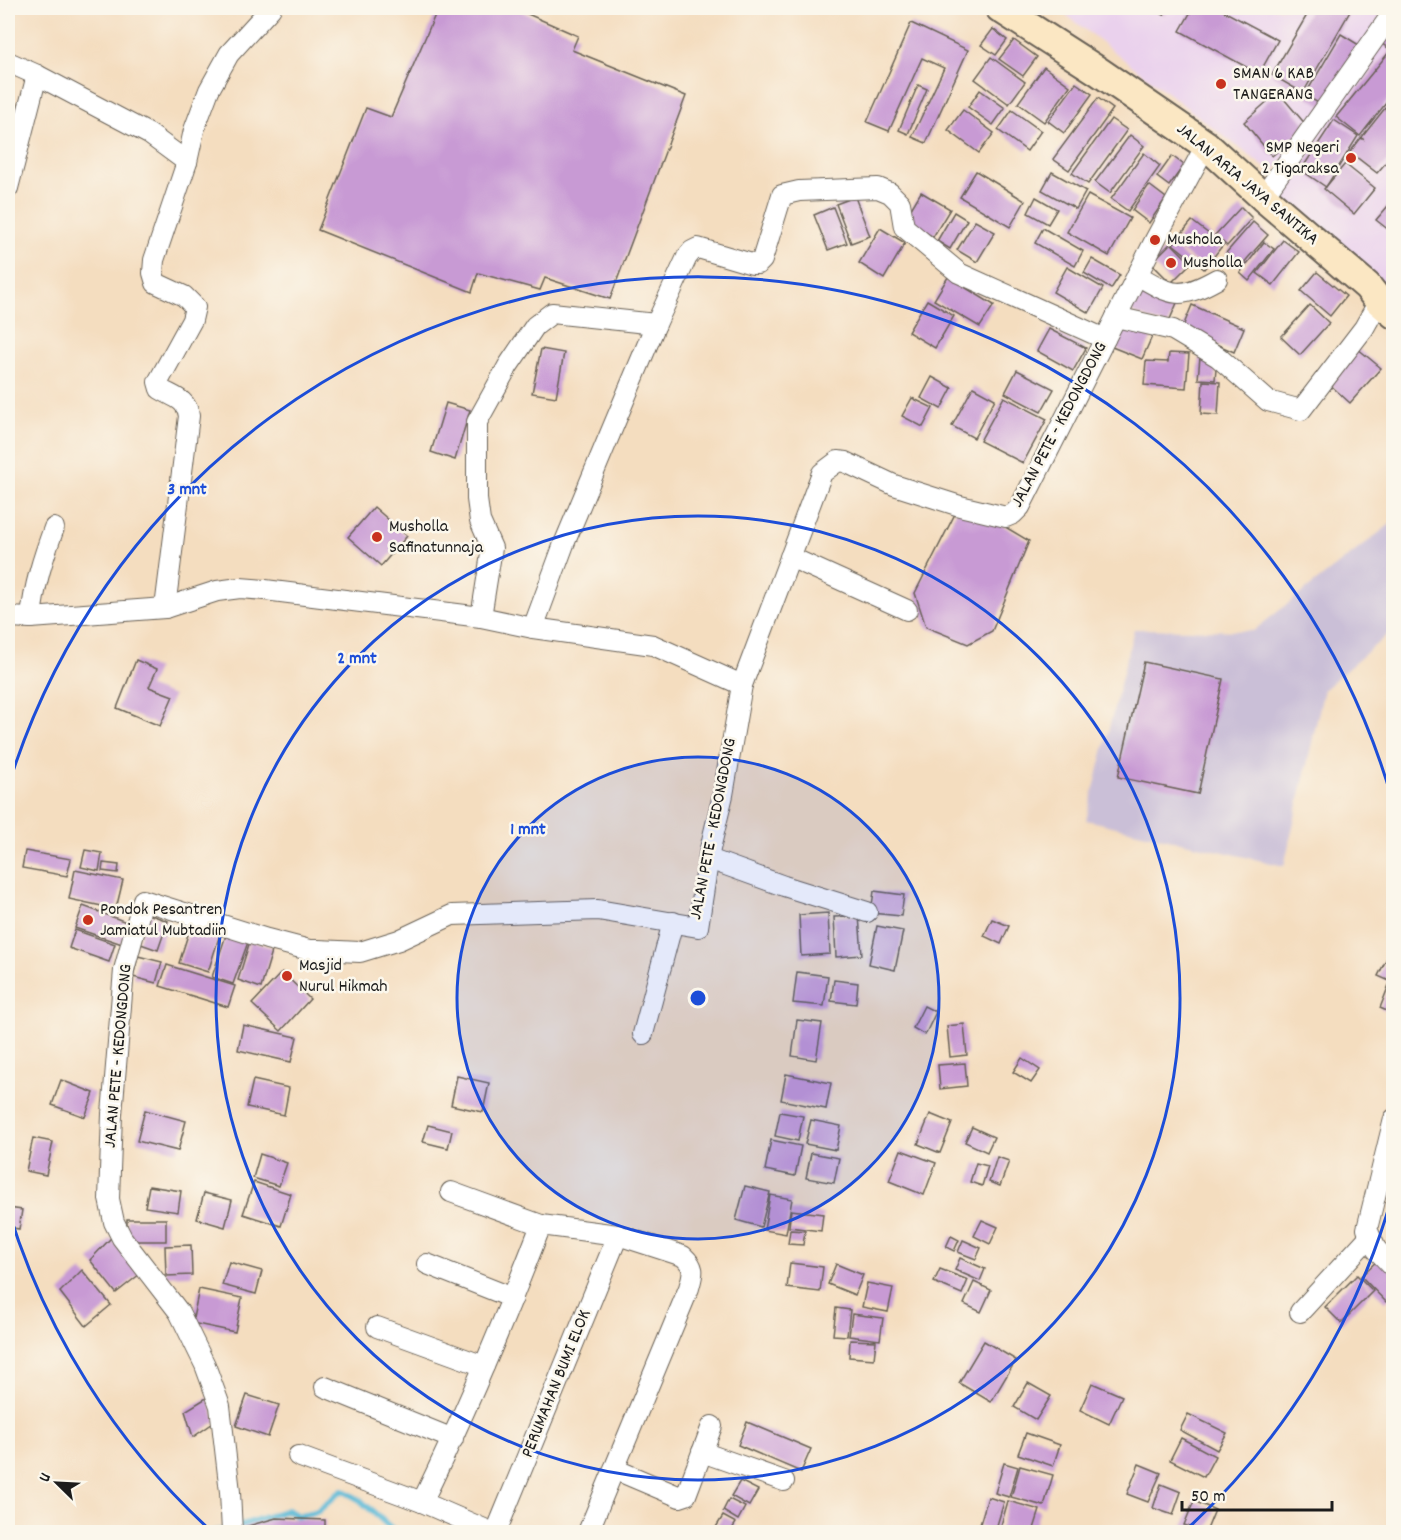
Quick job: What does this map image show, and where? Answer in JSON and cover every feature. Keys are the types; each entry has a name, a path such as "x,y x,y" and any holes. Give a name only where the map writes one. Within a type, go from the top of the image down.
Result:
{"street":[{"path":"165,608 189,416 188,408 183,402 160,389 158,382 192,320 195,307 184,296 156,283 153,268 187,162 194,130 219,72 232,49 271,8"},
{"name":"JALAN ARIA JAYA SANTIKA","path":"1006,9 1206,146 1263,198 1367,286 1386,307"},
{"path":"1263,198 1394,11"},
{"path":"8,62 149,134 187,162"},
{"path":"8,188 37,75"},
{"name":"JALAN PETE - KEDONGDONG","path":"232,1533 220,1406 205,1365 179,1312 122,1238 114,1222 109,1199 112,1114 124,970 143,900 309,950 360,952 399,940 452,915 598,910 698,927 742,685 822,472 838,462 844,462 894,485 960,506 1006,517 1013,514 1020,507 1137,275 1206,146"},
{"path":"533,628 564,544 656,324 687,257 698,248 758,264 762,260 782,195 799,191 878,189 890,193 900,203 904,227 959,273 1105,339"},
{"path":"1137,275 1166,292 1179,294 1196,291 1217,279"},
{"path":"1116,317 1173,330 1218,357 1268,400 1301,410 1364,328 1386,307"},
{"path":"481,617 492,548 480,521 477,498 477,422 508,366 535,326 552,313 656,324"},
{"path":"32,618 33,593 41,562 54,528"},
{"path":"790,557 907,610"},
{"path":"8,616 32,618 165,608 218,591 240,588 481,617 533,628 653,645 742,685"},
{"path":"709,859 867,912"},
{"path":"643,1034 673,922"},
{"path":"1394,1119 1368,1221 1369,1237 1376,1249 1394,1268"},
{"path":"451,1192 541,1225 618,1235 684,1256 691,1263 693,1273 689,1288 588,1533"},
{"path":"422,1502 453,1439 513,1298 541,1225"},
{"name":"PERUMAHAN BUMI ELOK","path":"493,1533 618,1235"},
{"path":"1300,1312 1369,1237"},
{"path":"427,1264 513,1298"},
{"path":"377,1327 484,1366"},
{"path":"325,1387 453,1439"},
{"path":"614,1469 680,1497 686,1495 712,1426"},
{"path":"702,1452 784,1481"},
{"path":"298,1456 422,1502 493,1533"}],"shaded area":[{"name":"SMAN 6 KAB TANGERANG","path":"1057,8 1151,8 1164,15 1168,8 1193,8 1180,31 1259,74 1277,40 1218,8 1311,8 1272,75 1303,93 1352,8 1386,8 1325,112 1272,173","holes":["1340,35 1359,45 1323,106 1305,95","1278,92 1307,126 1272,156 1244,122"]},
{"name":"SMP Negeri 2 Tigaraksa","path":"1382,43 1393,54 1389,51 1336,117 1393,93 1393,97 1350,152 1377,173 1393,153 1393,199 1377,220 1393,234 1394,285 1391,287 1393,302 1272,191","holes":["1334,120 1358,136 1325,186 1301,170","1345,164 1375,188 1353,213 1324,189"]},
{"path":"1393,522 1393,630 1324,689 1284,866 1086,820 1134,629 1253,631"}],"building":[{"path":"438,8 514,8 578,36 572,50 686,96 610,299 545,278 540,290 478,273 472,292 318,230 366,108 391,117"},
{"path":"1151,8 1168,8 1164,15"},
{"path":"1193,8 1218,8 1278,40 1259,74 1180,31"},
{"path":"1311,8 1352,8 1303,93 1272,75"},
{"path":"911,23 968,50 926,143 912,137 944,68 922,58 889,131 867,122"},
{"path":"1394,26 1394,52 1381,43"},
{"path":"993,29 1007,40 996,55 981,45"},
{"path":"1341,34 1359,45 1323,106 1305,95"},
{"path":"1014,40 1037,57 1023,76 999,59"},
{"path":"1390,51 1394,54 1394,93 1360,136 1336,117"},
{"path":"991,57 1025,82 1009,104 975,79"},
{"path":"1044,67 1070,86 1044,122 1018,103"},
{"path":"1076,83 1092,94 1064,133 1048,121"},
{"path":"918,85 927,89 908,134 899,130"},
{"path":"980,90 1005,108 993,125 968,107"},
{"path":"1278,92 1307,126 1272,156 1244,122"},
{"path":"1394,97 1394,153 1377,173 1350,152 1361,138 1363,139 1362,137"},
{"path":"1098,98 1113,109 1069,170 1053,159"},
{"path":"963,110 994,133 979,153 948,130"},
{"path":"1012,110 1041,131 1027,151 998,130"},
{"path":"1111,119 1127,130 1088,184 1072,173"},
{"path":"1334,120 1358,136 1326,187 1301,170"},
{"path":"1130,135 1144,146 1110,193 1095,182"},
{"path":"1144,153 1160,166 1128,211 1111,199"},
{"path":"1172,156 1184,165 1169,186 1157,177"},
{"path":"1345,164 1375,188 1354,214 1324,189"},
{"path":"976,171 1025,201 1010,227 960,197"},
{"path":"1052,172 1086,191 1076,209 1042,190"},
{"path":"1149,185 1166,198 1149,223 1132,210"},
{"path":"921,192 950,209 933,237 905,219"},
{"path":"1088,195 1130,218 1109,256 1067,232"},
{"path":"855,197 870,236 851,243 836,204"},
{"path":"1036,197 1057,209 1048,224 1028,213"},
{"path":"1394,199 1394,234 1376,220"},
{"path":"833,207 847,243 828,250 814,215"},
{"path":"1241,207 1252,218 1227,246 1215,235"},
{"path":"954,212 967,220 950,249 937,241"},
{"path":"975,221 995,232 977,262 957,250"},
{"path":"1192,221 1223,245 1204,269 1173,244"},
{"path":"1253,222 1268,235 1241,266 1226,253"},
{"path":"880,228 905,243 884,279 859,263"},
{"path":"1043,228 1083,251 1075,266 1035,243"},
{"path":"1283,240 1299,252 1273,285 1257,273"},
{"path":"1264,242 1274,249 1249,281 1240,273"},
{"name":"Musholla","path":"1171,243 1191,263 1171,283 1151,263"},
{"path":"1092,259 1120,275 1111,289 1084,273"},
{"path":"1067,267 1103,288 1089,313 1053,292"},
{"path":"1317,272 1346,296 1330,316 1301,291"},
{"path":"948,277 994,305 980,327 934,300"},
{"path":"1135,286 1177,303 1167,326 1126,310"},
{"path":"927,300 954,316 935,348 908,332"},
{"path":"1192,305 1244,328 1234,352 1182,329"},
{"path":"1310,305 1329,323 1300,355 1281,337"},
{"path":"1123,320 1154,332 1142,359 1112,347"},
{"path":"1049,329 1086,348 1073,371 1037,351"},
{"path":"1357,348 1381,368 1350,403 1327,382"},
{"path":"541,349 564,353 556,397 532,393"},
{"path":"1169,353 1189,354 1186,388 1144,385 1146,361 1168,362"},
{"path":"1200,357 1217,358 1215,380 1198,379"},
{"path":"1017,370 1054,389 1041,412 1005,393"},
{"path":"932,377 952,388 941,409 921,398"},
{"path":"1203,381 1220,382 1218,415 1201,414"},
{"path":"973,387 995,399 974,438 952,426"},
{"path":"1004,397 1047,419 1023,463 980,441"},
{"path":"912,398 933,408 923,427 902,416"},
{"path":"446,403 470,410 455,460 431,452"},
{"name":"Musholla Safinatunnaja","path":"374,507 407,536 381,566 348,537"},
{"path":"957,510 1002,525 1029,541 992,631 968,644 926,627 915,593"},
{"path":"136,660 157,669 149,687 173,696 160,726 117,708"},
{"path":"1144,662 1223,679 1198,794 1118,777"},
{"path":"85,850 102,853 99,871 81,867"},
{"path":"25,851 71,859 67,876 22,868"},
{"path":"103,863 119,865 118,873 102,871"},
{"path":"75,870 123,880 116,909 69,899"},
{"path":"874,891 904,895 901,916 871,913"},
{"path":"83,906 129,923 122,944 75,928"},
{"path":"828,913 830,954 801,956 799,915"},
{"path":"148,914 168,921 158,950 138,943"},
{"path":"859,916 862,955 836,957 834,917"},
{"path":"992,919 1009,926 1001,944 984,936"},
{"path":"191,925 220,934 208,972 179,963"},
{"path":"877,926 903,931 895,970 869,964"},
{"path":"75,930 115,944 109,962 69,948"},
{"path":"226,935 248,942 233,984 212,977"},
{"path":"250,941 273,948 261,988 238,980"},
{"path":"138,956 162,962 156,983 133,977"},
{"path":"1388,956 1394,958 1394,983 1378,976"},
{"path":"167,965 235,986 228,1007 160,986"},
{"path":"282,972 310,999 281,1031 252,1004"},
{"path":"797,972 828,976 824,1006 793,1003"},
{"path":"834,980 858,983 856,1004 831,1001"},
{"path":"1389,985 1394,987 1394,1014 1380,1008"},
{"path":"924,1006 936,1012 925,1035 913,1028"},
{"path":"797,1020 822,1023 816,1060 792,1056"},
{"path":"964,1024 967,1055 950,1057 947,1026"},
{"path":"243,1025 297,1037 291,1062 238,1050"},
{"path":"1022,1058 1040,1070 1031,1083 1013,1072"},
{"path":"965,1063 967,1086 940,1089 938,1065"},
{"path":"786,1074 831,1083 826,1109 781,1100"},
{"path":"457,1076 489,1083 483,1112 451,1105"},
{"path":"61,1080 94,1093 85,1117 52,1105"},
{"path":"253,1080 289,1088 284,1115 247,1107"},
{"path":"145,1110 186,1121 178,1151 137,1141"},
{"path":"780,1112 803,1116 798,1141 775,1136"},
{"path":"930,1114 952,1123 940,1153 918,1144"},
{"path":"811,1120 841,1126 836,1150 805,1144"},
{"path":"428,1125 452,1131 448,1148 423,1142"},
{"path":"972,1127 994,1137 987,1152 965,1142"},
{"path":"33,1138 53,1142 46,1175 26,1171"},
{"path":"771,1140 801,1146 795,1176 765,1170"},
{"path":"901,1150 936,1163 924,1195 889,1181"},
{"path":"811,1153 839,1158 834,1183 806,1178"},
{"path":"260,1154 287,1163 279,1186 253,1178"},
{"path":"997,1157 1009,1161 1000,1186 989,1182"},
{"path":"976,1163 988,1166 982,1186 970,1182"},
{"path":"254,1182 291,1194 281,1226 243,1214"},
{"path":"149,1186 181,1191 178,1212 145,1207"},
{"path":"745,1186 770,1192 761,1227 736,1220"},
{"path":"204,1193 232,1200 225,1227 197,1219"},
{"path":"770,1195 792,1199 786,1234 764,1230"},
{"path":"8,1208 22,1210 19,1229 8,1227"},
{"path":"791,1210 823,1214 821,1231 789,1227"},
{"path":"127,1219 166,1219 166,1241 127,1241"},
{"path":"982,1220 998,1227 990,1244 974,1236"},
{"path":"790,1230 805,1231 803,1245 788,1244"},
{"path":"951,1236 959,1240 954,1251 946,1247"},
{"path":"111,1238 140,1274 116,1293 90,1260"},
{"path":"963,1240 981,1248 976,1259 958,1252"},
{"path":"191,1245 192,1275 166,1276 165,1246"},
{"path":"960,1258 985,1269 980,1281 955,1270"},
{"path":"1380,1258 1394,1274 1394,1294 1386,1302 1361,1276"},
{"path":"229,1262 262,1271 256,1294 222,1285"},
{"path":"790,1263 823,1267 820,1292 787,1288"},
{"path":"836,1264 863,1275 855,1295 828,1284"},
{"path":"940,1269 968,1280 962,1294 934,1282"},
{"path":"82,1270 111,1305 86,1326 60,1292"},
{"path":"1357,1275 1373,1291 1341,1323 1325,1307"},
{"path":"974,1282 991,1290 981,1312 964,1304"},
{"path":"867,1283 893,1288 888,1312 862,1307"},
{"path":"199,1289 242,1298 235,1332 192,1323"},
{"path":"836,1308 850,1310 847,1336 833,1335"},
{"path":"852,1314 883,1318 880,1340 849,1336"},
{"path":"850,1340 876,1341 874,1359 849,1357"},
{"path":"984,1341 1016,1360 991,1402 959,1383"},
{"path":"1028,1383 1051,1396 1036,1420 1014,1407"},
{"path":"1092,1383 1122,1396 1109,1424 1080,1410"},
{"path":"247,1395 279,1405 268,1437 236,1426"},
{"path":"208,1397 216,1421 193,1437 185,1411"},
{"path":"1188,1414 1227,1433 1217,1450 1180,1430"},
{"path":"747,1422 811,1449 801,1472 738,1445"},
{"path":"1026,1433 1060,1445 1053,1466 1018,1454"},
{"path":"1181,1438 1215,1456 1204,1477 1170,1460"},
{"path":"1004,1463 1018,1467 1009,1497 995,1493"},
{"path":"1139,1464 1161,1473 1148,1502 1127,1494"},
{"path":"1020,1466 1053,1475 1044,1506 1011,1497"},
{"path":"740,1481 758,1490 749,1506 731,1496"},
{"path":"1161,1484 1181,1492 1173,1515 1153,1508"},
{"path":"988,1497 1004,1502 995,1532 979,1527"},
{"path":"729,1499 745,1507 738,1520 723,1511"},
{"path":"1008,1501 1040,1510 1033,1532 999,1532"},
{"path":"1194,1501 1215,1510 1206,1532 1184,1525"},
{"path":"723,1516 736,1523 730,1532 713,1532"},
{"path":"276,1518 325,1520 325,1532 241,1532 241,1528"}],"waterway":[{"path":"242,1525 287,1510 298,1516 318,1511 342,1490 360,1500 392,1529 401,1532"},
{"path":"215,1532 230,1529"}],"place":[{"name":"SMAN 6 KAB TANGERANG","path":"1221,84"},
{"name":"SMP Negeri 2 Tigaraksa","path":"1351,158"},
{"name":"Mushola","path":"1155,240"},
{"name":"Musholla","path":"1171,263"},
{"name":"Musholla Safinatunnaja","path":"377,537"},
{"name":"Pondok Pesantren Jamiatul Mubtadiin","path":"88,920"},
{"name":"Masjid Nurul Hikmah","path":"287,976"}]}
